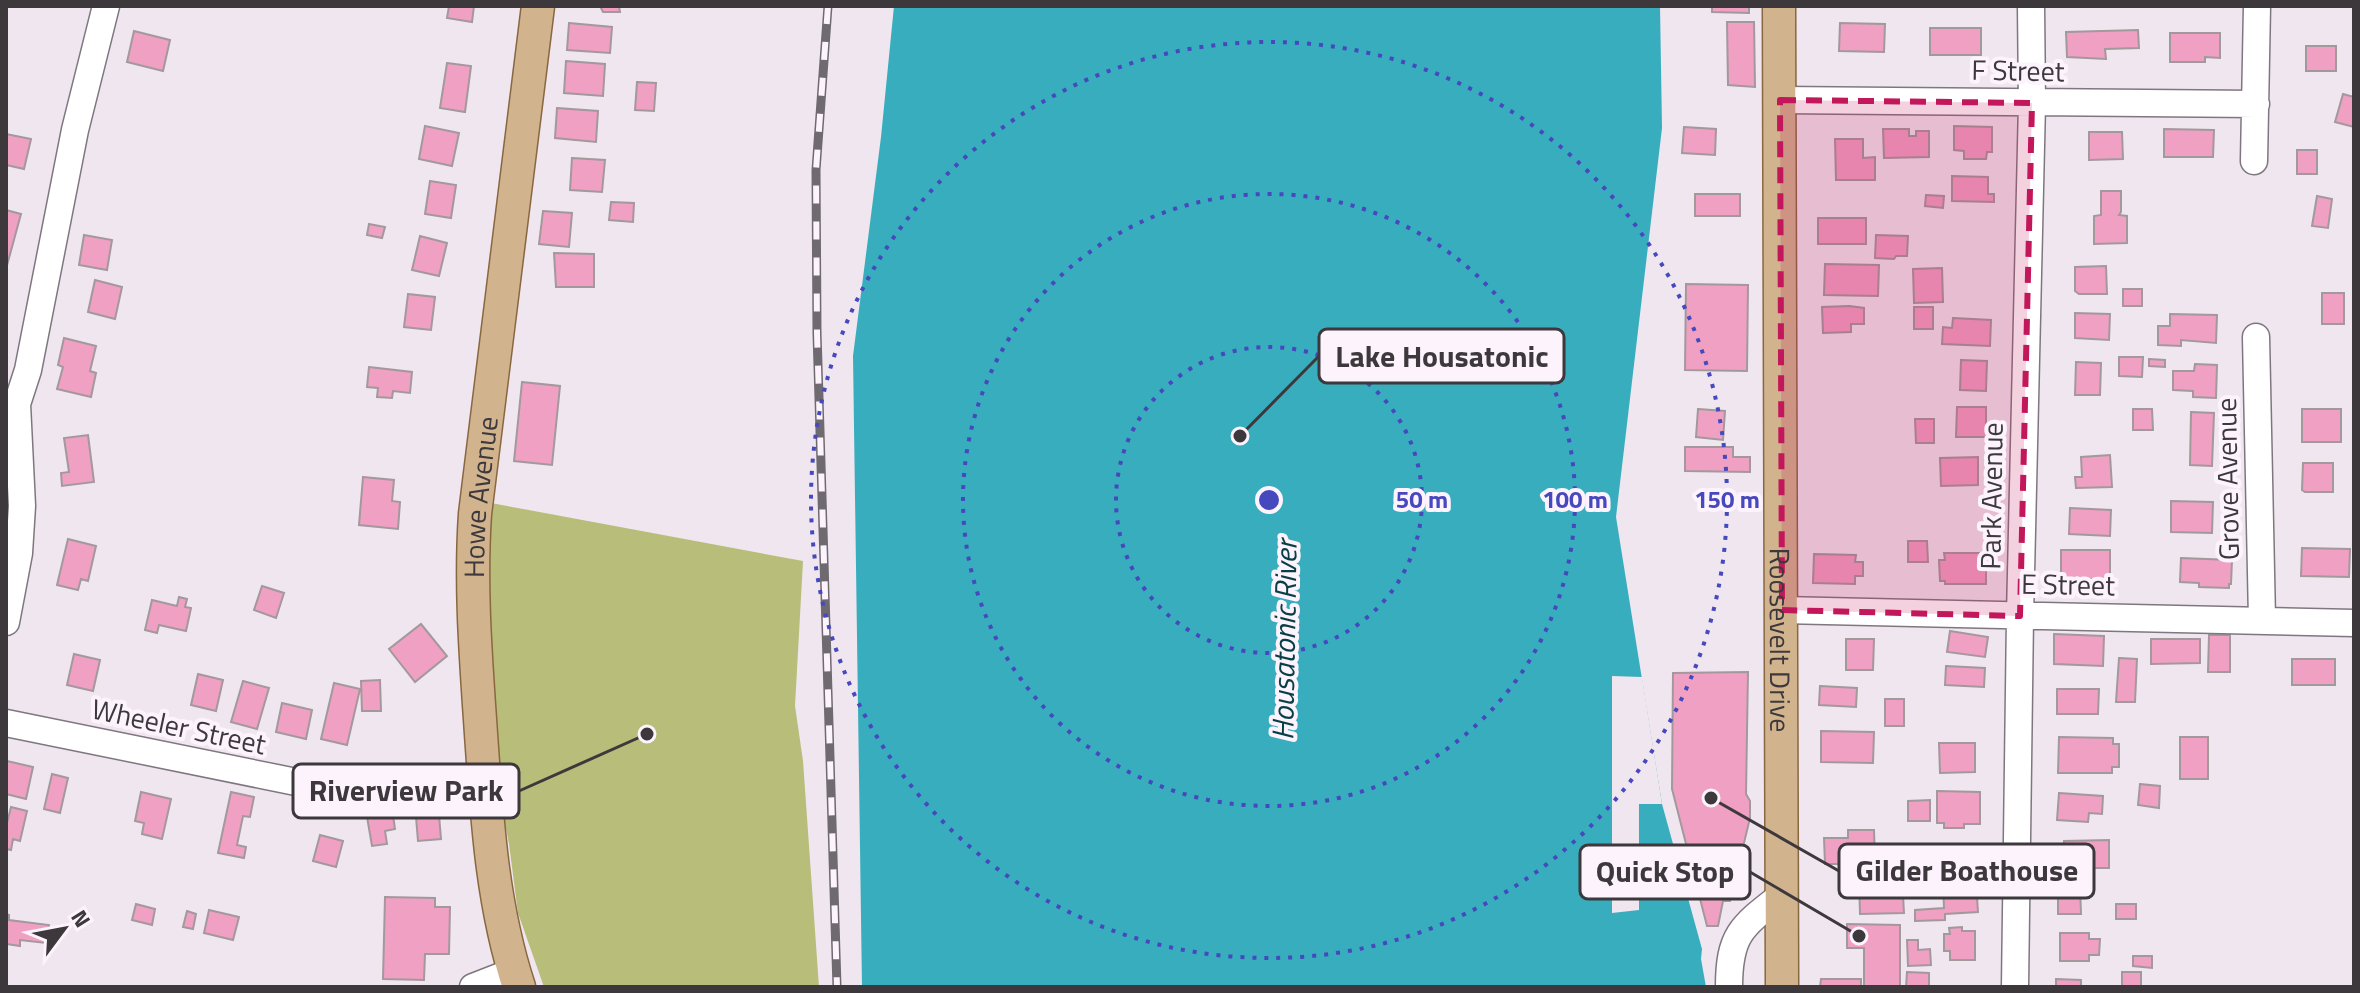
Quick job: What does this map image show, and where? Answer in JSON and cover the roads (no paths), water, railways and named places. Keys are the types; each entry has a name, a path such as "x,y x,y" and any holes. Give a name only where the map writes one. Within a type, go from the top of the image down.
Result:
{"main road":[{"name":"Howe Avenue","path":"517,979 492,870 472,569 475,514 538,6"},
{"name":"Roosevelt Drive","path":"1779,6 1782,987"}],"street":[{"path":"6,622 19,553 22,506 11,403 28,370 75,130 106,6"},
{"name":"Park Avenue","path":"2015,987 2032,103 2031,6"},
{"path":"2254,161 2257,6"},
{"name":"F Street","path":"1780,100 2256,104"},
{"name":"Grove Avenue","path":"2256,337 2262,619"},
{"name":"E Street","path":"1782,610 2354,623"},
{"name":"Wheeler Street","path":"6,723 306,784 357,787 484,778"},
{"path":"1729,987 1731,950 1749,920 1782,895"},
{"path":"473,987 517,979"}],"water":[{"name":"Housatonic River","path":"894,6 1660,6 1662,128 1616,517 1662,804 1702,949 1706,987 862,987 853,356"}],"railway":[{"path":"828,6 816,170 817,333 837,987"}],"place":[{"name":"Lake Housatonic","path":"1240,436"},
{"name":"Riverview Park","path":"647,734"},
{"name":"Gilder Boathouse","path":"1711,798"},
{"name":"Quick Stop","path":"1859,936"}]}
